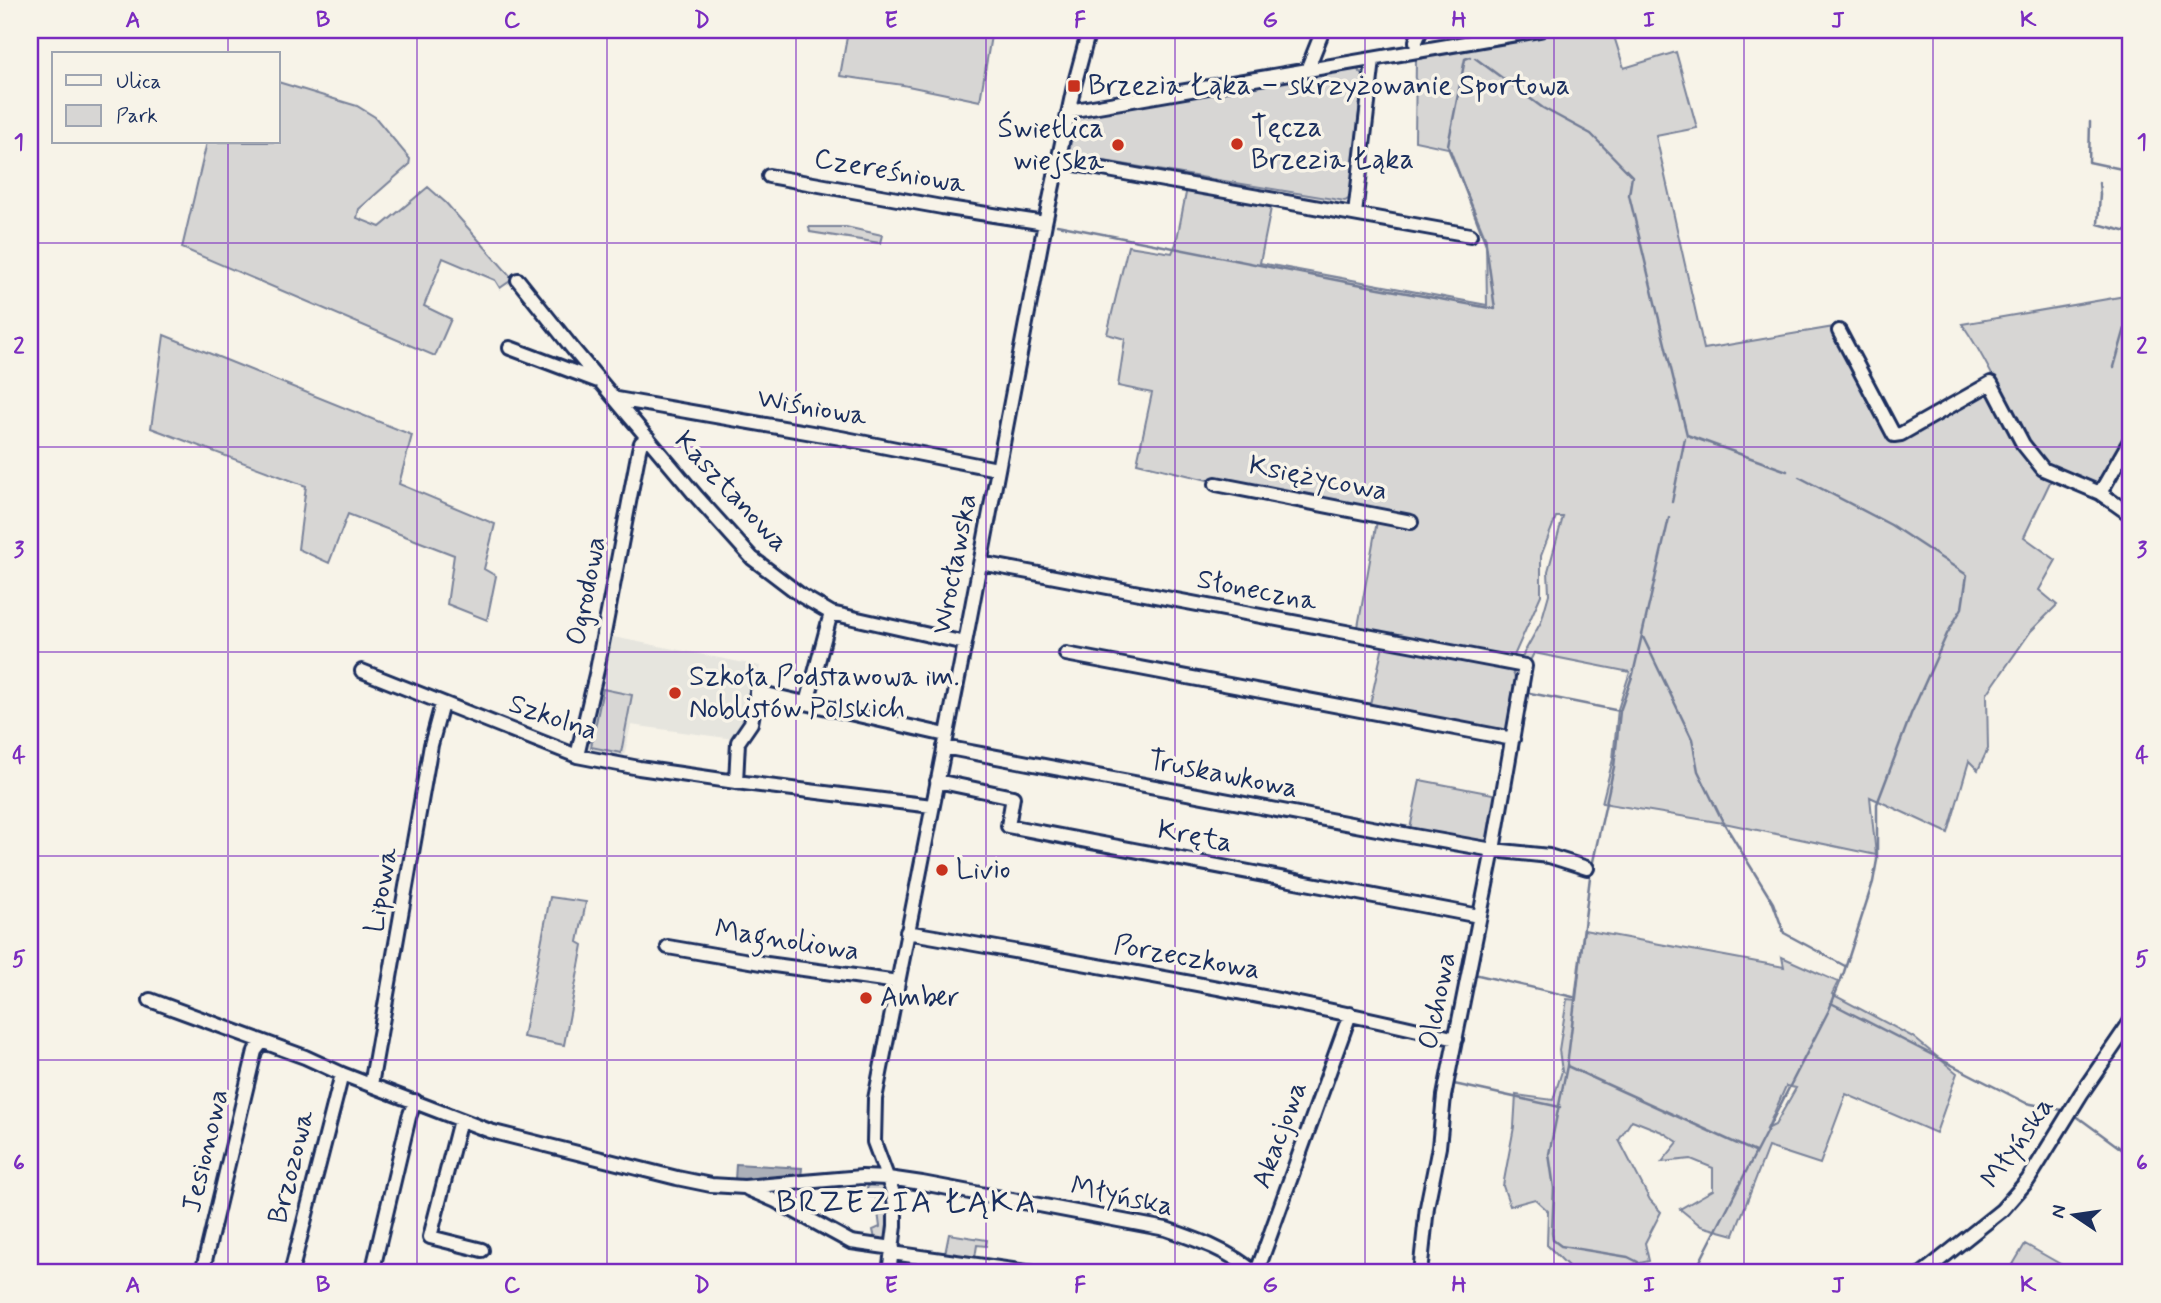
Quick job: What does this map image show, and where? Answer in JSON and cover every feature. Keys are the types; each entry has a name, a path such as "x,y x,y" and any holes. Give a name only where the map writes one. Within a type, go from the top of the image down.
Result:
{"street":[{"name":"Wrocławska","path":"888,1273 895,1205 888,1178 877,1153 874,1110 882,1056 981,563 1045,223 1089,30"},
{"path":"1307,70 1323,30"},
{"path":"1417,51 1416,41 1421,30"},
{"path":"1069,111 1540,30"},
{"path":"1355,214 1373,60"},
{"path":"1058,161 1470,234"},
{"name":"Czereśniowa","path":"769,176 1045,223"},
{"name":"Kasztanowa","path":"519,280 697,498 752,558 802,596 831,613 965,643"},
{"path":"1839,331 1894,435 1897,436 1991,383 2023,444 2042,469 2100,493 2131,515"},
{"path":"510,348 602,382"},
{"name":"Wiśniowa","path":"617,399 841,438 998,470"},
{"name":"Ogrodowa","path":"577,756 597,670 639,450 641,443 648,438"},
{"path":"2100,493 2131,439"},
{"name":"Księżycowa","path":"1216,484 1411,522"},
{"name":"Słoneczna","path":"981,563 1525,666"},
{"path":"807,703 831,613"},
{"path":"1066,654 1513,739"},
{"name":"Olchowa","path":"1420,1273 1444,1096 1493,850 1525,666"},
{"name":"Szkolna","path":"362,671 577,756 736,782 932,806"},
{"name":"Truskawkowa","path":"736,782 738,742 751,723 757,692 945,741 1493,850 1549,856 1587,868"},
{"name":"Lipowa","path":"371,1085 431,746 442,704"},
{"name":"Kręta","path":"937,781 1013,797 1009,826 1479,916"},
{"name":"Porzeczkowa","path":"907,932 1200,984 1350,1014 1456,1039"},
{"name":"Magnoliowa","path":"668,947 898,982"},
{"path":"150,1000 305,1057 490,1131 677,1178 711,1185 744,1187 862,1177 888,1178"},
{"name":"Akacjowa","path":"1255,1273 1350,1014"},
{"name":"Młyńska","path":"1923,1273 2002,1210 2028,1180 2081,1094 2131,1021"},
{"name":"Jesionowa","path":"202,1273 255,1051 262,1042"},
{"name":"Brzozowa","path":"291,1273 342,1074"},
{"path":"372,1273 415,1101"},
{"path":"460,1120 430,1237 482,1250"},
{"name":"Młyńska","path":"888,1178 1166,1229 1240,1260 1255,1273"},
{"path":"744,1187 776,1201 851,1242 1034,1273"}],"shaded area":[{"name":"Szkoła Podstawowa im. Noblistów Polskich","path":"608,636 760,666 747,719 734,739 631,725 623,761 585,753"},
{"path":"736,1164 802,1168 801,1177 744,1182 735,1180"}],"green space":[{"path":"810,30 992,30 980,101 903,85 840,76 847,37"},
{"path":"1567,30 1612,30 1624,68 1676,52 1697,128 1656,136 1704,349 1840,326 1852,369 1888,434 1988,389 2052,478 2024,537 2056,560 2039,590 2057,605 2031,631 1987,694 1988,749 1978,770 1969,761 1948,833 1870,797 1876,855 1729,824 1602,803 1613,759 1618,709 1630,672 1534,653 1529,663 1519,662 1541,622 1549,594 1548,571 1563,517 1556,517 1541,556 1541,595 1513,658 1402,639 1358,627 1377,521 1137,463 1152,393 1118,386 1125,339 1107,334 1128,246 1172,253 1187,188 1272,203 1260,263 1487,305 1486,239 1448,148 1415,141 1416,58"},
{"path":"1356,68 1363,75 1350,198 1345,201 1068,155 1077,116"},
{"path":"280,83 357,106 375,117 410,159 409,165 359,209 357,218 380,227 428,187 446,203 513,279 500,288 495,280 443,258 424,306 451,319 435,356 182,248 207,144 280,144"},
{"path":"809,227 846,227 882,235 880,243 810,232"},
{"path":"2131,295 2131,431 2102,486 2095,485 2059,473 2038,459 1962,324"},
{"path":"164,335 412,435 399,484 495,524 484,569 496,576 487,620 447,604 454,555 348,514 329,563 298,549 306,486 151,428"},
{"path":"1383,646 1509,667 1514,674 1517,689 1509,731 1502,734 1369,709"},
{"path":"603,689 632,695 621,753 591,747"},
{"path":"1420,780 1498,795 1489,841 1486,843 1410,829"},
{"path":"550,897 586,902 578,942 583,945 564,1045 523,1037"},
{"path":"1584,930 1784,967 1782,957 1838,982 1832,994 1913,1037 1957,1073 1936,1133 1846,1094 1820,1164 1768,1147 1734,1235 1701,1226 1680,1209 1713,1190 1713,1168 1691,1159 1662,1162 1678,1142 1662,1132 1632,1120 1619,1140 1650,1200 1661,1212 1645,1243 1649,1261 1626,1266 1625,1273 1573,1271 1547,1245 1548,1211 1535,1199 1510,1206 1503,1186 1514,1127 1516,1095 1553,1100 1562,1071 1559,1050 1567,999 1576,1000","holes":["1786,1086 1796,1088 1775,1125 1767,1129"]},
{"path":"874,1180 883,1183 889,1196 889,1237 886,1241 875,1239 873,1230 880,1227 876,1197 869,1197 867,1188"},
{"path":"949,1234 987,1240 986,1246 977,1245 975,1258 945,1254"},
{"path":"2025,1244 2076,1273 2008,1273"}],"waterway":[{"path":"1426,42 1501,30"},
{"path":"1057,225 1495,309 1486,244 1448,145 1465,59 1470,57"},
{"path":"1475,58 1543,108 1591,134 1632,176 1629,195 1687,435 1787,471"},
{"path":"2090,122 2089,162 2131,171"},
{"path":"2099,183 2098,224 2131,233"},
{"path":"2114,367 2131,307"},
{"path":"2126,436 2131,427"},
{"path":"1672,502 1685,438"},
{"path":"1694,1273 1829,1010 1844,972 1873,882 1877,860 1877,804 1911,714 1947,634 1962,608 1967,575 1891,525 1799,477"},
{"path":"1592,866 1614,767 1620,711 1633,674 1669,518"},
{"path":"1643,637 1692,739 1698,771 1722,820 1773,903 1784,933 1845,966"},
{"path":"1530,693 1620,711"},
{"path":"1590,877 1567,1066 1549,1154 1554,1188 1552,1233 1553,1240 1561,1246 1628,1257 1638,1262 1636,1273"},
{"path":"1474,974 1573,997"},
{"path":"1831,1003 2026,1103 2062,1110"},
{"path":"2049,1134 2081,1080 2131,1008"},
{"path":"1567,1066 1755,1152"},
{"path":"1448,1119 1454,1084 1560,1107"},
{"path":"2075,1115 2131,1156"},
{"path":"2014,1187 2025,1173"},
{"path":"1979,1221 2005,1197"}],"place":[{"name":"Brzezia Łąka – skrzyżowanie Sportowa","path":"1074,86"},
{"name":"Tęcza Brzezia Łąka","path":"1237,144"},
{"name":"Świetlica wiejska","path":"1118,145"},
{"name":"Szkoła Podstawowa im. Noblistów Polskich","path":"675,693"},
{"name":"Livio","path":"942,870"},
{"name":"Amber","path":"866,998"}],"district":[{"name":"BRZEZIA ŁĄKA","path":"907,1203"}]}
